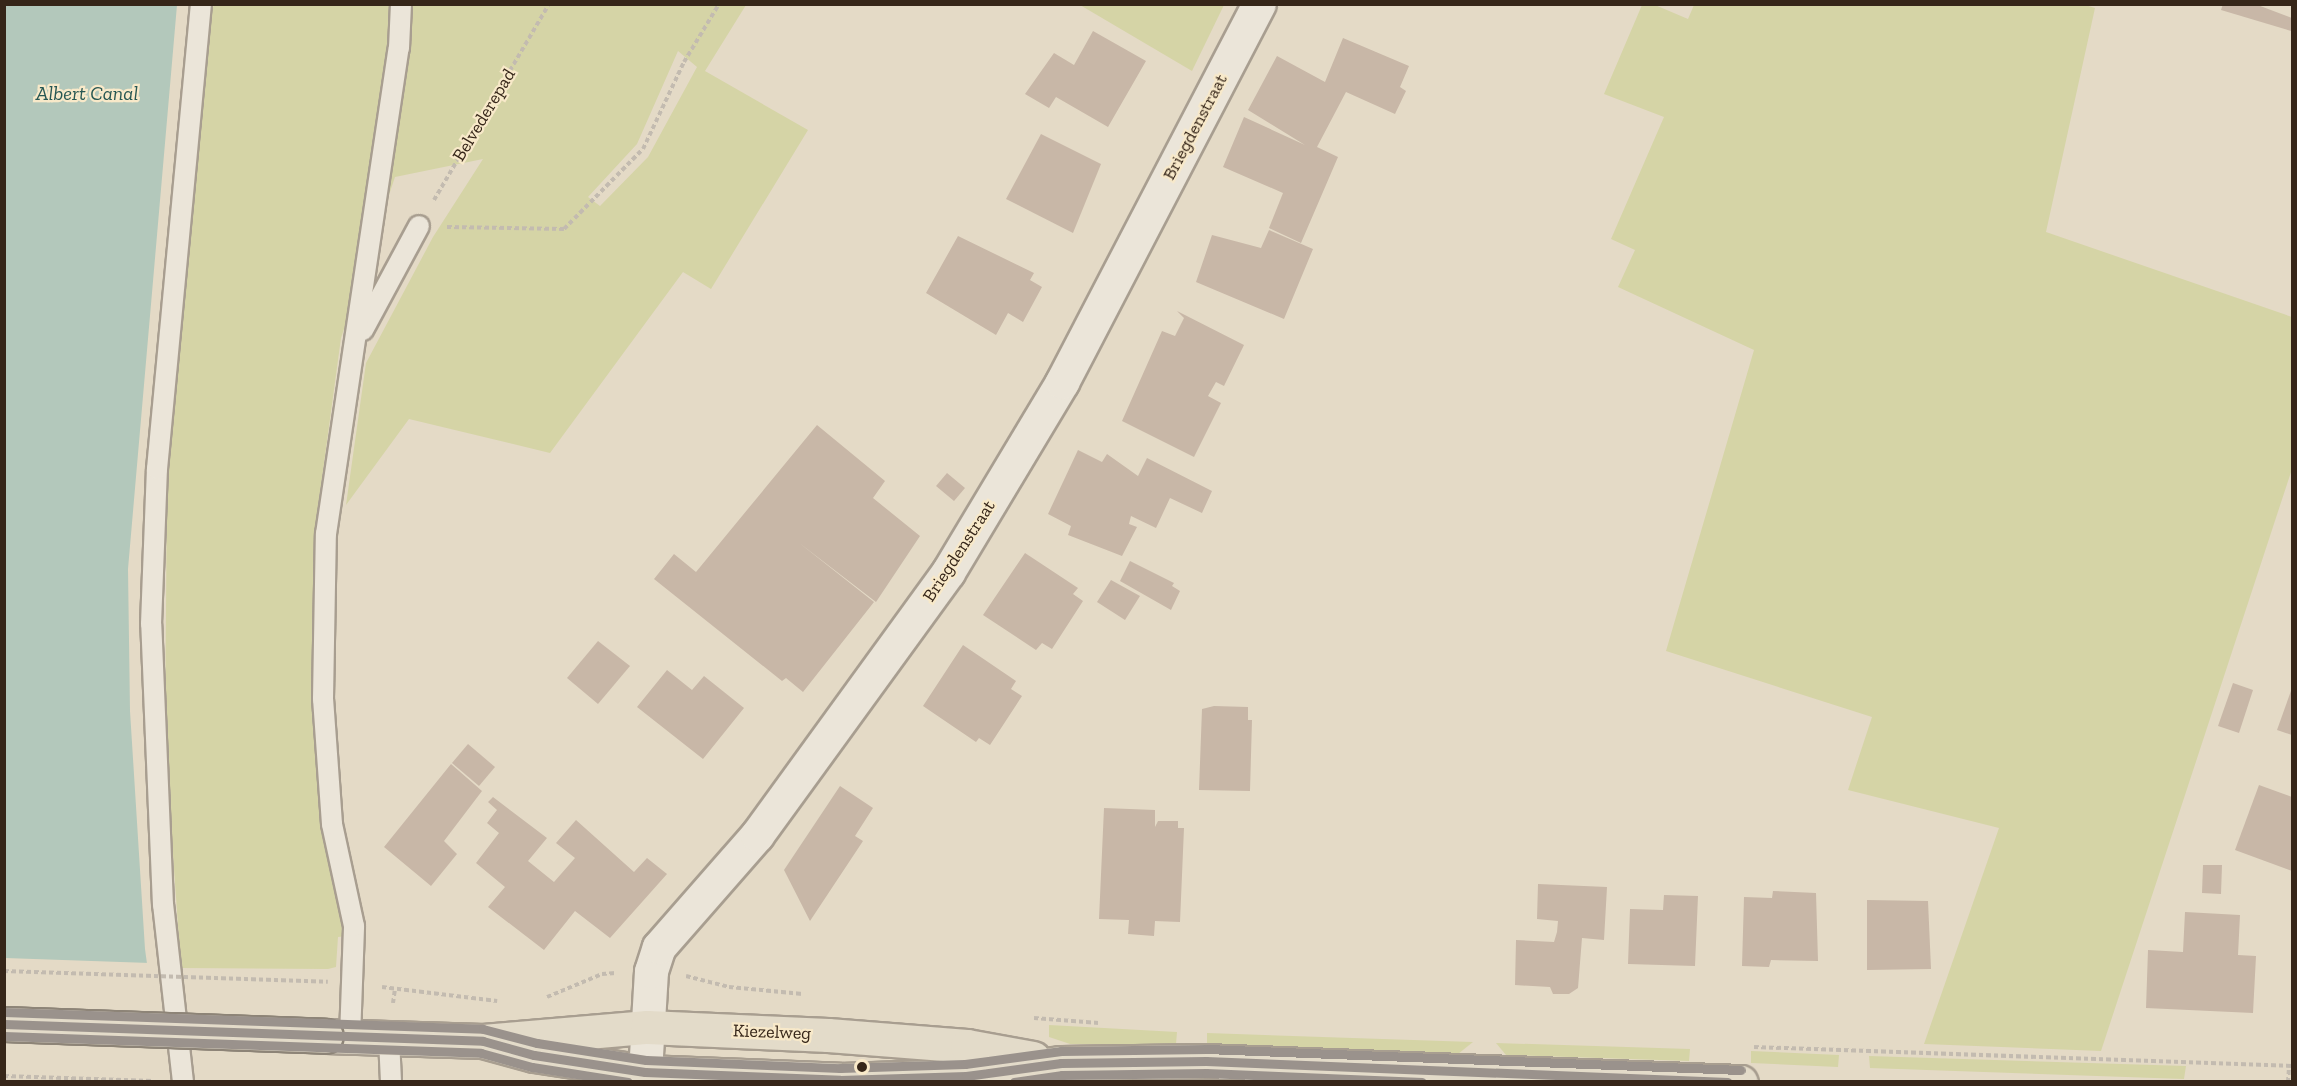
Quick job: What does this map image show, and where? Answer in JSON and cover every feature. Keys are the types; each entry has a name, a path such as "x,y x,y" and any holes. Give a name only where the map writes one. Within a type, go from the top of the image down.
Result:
{"main road":[{"name":"Kiezelweg","path":"4,1024 483,1041 647,1027 956,1045 1060,1063"},
{"name":"Kiezelweg","path":"483,1041 534,1055 645,1072 840,1080 966,1076 1060,1063 1206,1061 1741,1082"}],"street":[{"name":"Briegdenstraat","path":"645,1072 651,971 659,947 757,835 948,572 1062,382 1259,4"}],"lane":[{"path":"183,1082 163,905 151,624 157,469 201,4"},
{"path":"339,1037 354,926 332,824 323,699 326,534 339,428 356,343 401,4"},
{"path":"356,343 418,226"},
{"path":"389,1039 391,1082"}],"path":[{"name":"Belvederepad","path":"418,226 549,4"},
{"path":"418,226 564,230 643,149 684,62 719,4"},
{"path":"4,971 327,982"},
{"path":"540,1000 602,974 651,971 772,991"},
{"path":"395,988 508,1002"},
{"path":"2288,1082 2289,1066"},
{"path":"4,1076 168,1081"},
{"path":"423,1082 441,1082"}],"green space":[{"path":"2082,4 2095,8 2046,232 2292,317 2292,469 2101,1051 1924,1044 1999,828 1848,790 1872,717 1666,651 1754,350 1618,287 1635,250 1611,239 1664,117 1604,94 1642,5 1655,5 1688,19 1694,5"},
{"path":"214,5 746,5 705,71 808,130 711,289 683,272 550,453 409,419 346,505 366,363 433,237 483,159 395,177 341,338 314,537 320,819 347,936 338,937 336,967 328,969 181,968 165,741 167,477 208,20","holes":["678,51 697,67 648,157 600,206 588,197 637,144"]},
{"path":"1080,5 1224,5 1192,71"},
{"path":"1049,1025 1177,1032 1176,1044 1070,1044 1049,1037"},
{"path":"1207,1033 1473,1042 1458,1054 1207,1046"},
{"path":"1496,1043 1690,1049 1689,1061 1506,1055"},
{"path":"1751,1051 1839,1055 1838,1067 1751,1063"},
{"path":"1869,1056 2186,1066 2184,1079 1870,1068"}],"water":[{"name":"Albert Canal","path":"5,5 177,5 128,569 130,711 145,949 163,1081 5,1082"}],"pier":[{"path":"5,958 150,963 166,1082 5,1081"}],"building":[{"path":"2223,4 2255,4 2292,18 2291,31 2221,10"},
{"path":"1093,31 1146,61 1108,127 1056,97 1049,108 1025,94 1054,53 1074,65"},
{"path":"1343,38 1409,66 1400,87 1406,91 1395,114 1346,92 1317,147 1338,157 1301,243 1269,228 1283,193 1223,167 1244,117 1305,145 1248,110 1277,56 1325,82"},
{"path":"1041,134 1101,164 1073,233 1006,199"},
{"path":"1269,230 1313,249 1284,319 1196,282 1212,235 1261,248"},
{"path":"958,236 1034,273 1030,280 1042,287 1023,322 1008,313 996,335 926,293"},
{"path":"1177,311 1244,345 1224,386 1216,382 1208,396 1221,403 1194,457 1122,421 1162,331 1175,336 1184,318"},
{"path":"817,425 885,481 873,498 920,536 876,602 798,542 874,602 803,692 786,678 782,681 654,579 674,554 696,572"},
{"path":"1078,450 1102,462 1107,454 1138,476 1147,458 1212,491 1202,513 1170,498 1156,528 1131,516 1129,524 1137,527 1122,556 1068,535 1071,526 1048,514"},
{"path":"947,473 965,488 954,501 936,486"},
{"path":"1025,553 1078,588 1073,594 1083,601 1052,649 1042,643 1036,650 983,615"},
{"path":"1130,561 1174,583 1172,586 1180,591 1171,610 1120,581"},
{"path":"1111,580 1140,596 1125,620 1097,602"},
{"path":"598,641 630,666 598,704 567,678"},
{"path":"963,645 1016,681 1011,689 1022,696 990,745 979,738 976,742 923,706"},
{"path":"667,670 692,690 704,676 744,708 703,759 637,707"},
{"path":"2233,683 2253,690 2239,733 2218,726"},
{"path":"2292,688 2292,735 2277,730"},
{"path":"1214,706 1248,707 1248,720 1252,720 1250,791 1199,790 1202,709"},
{"path":"468,744 495,767 479,786 452,763"},
{"path":"451,764 482,791 444,841 457,854 431,886 384,847"},
{"path":"2259,785 2292,797 2292,871 2235,850"},
{"path":"840,786 873,808 855,836 863,841 810,921 784,870"},
{"path":"493,797 547,838 528,861 554,882 575,858 556,843 576,820 634,872 647,858 667,874 610,938 575,911 544,950 488,907 505,887 476,863 499,833 487,823 497,810 488,802"},
{"path":"1104,808 1155,810 1155,827 1158,821 1178,821 1178,828 1184,828 1180,922 1155,921 1154,936 1128,934 1129,920 1099,919"},
{"path":"2203,865 2222,865 2221,894 2202,893"},
{"path":"1538,884 1607,887 1604,940 1582,938 1578,988 1569,994 1553,994 1550,987 1515,985 1516,940 1554,942 1557,932 1558,921 1537,919"},
{"path":"1773,891 1816,893 1818,961 1771,960 1769,967 1742,966 1744,897 1772,898"},
{"path":"1664,895 1698,896 1695,966 1628,964 1630,909 1663,910"},
{"path":"1867,900 1928,901 1931,969 1867,970"},
{"path":"2185,912 2240,915 2238,955 2256,956 2253,1013 2146,1008 2148,950 2183,952"}],"transit line":[{"path":"4,1012 483,1029 537,1043 646,1060 840,1068 965,1064 1061,1051 1206,1049 1741,1070"},
{"path":"4,1024 483,1041 534,1055 645,1072 840,1080 966,1076 1061,1063 1206,1061 1728,1082"},
{"path":"4,1036 481,1053 532,1067 628,1082"},
{"path":"1014,1082 1062,1075 1206,1073 1422,1082"}]}
